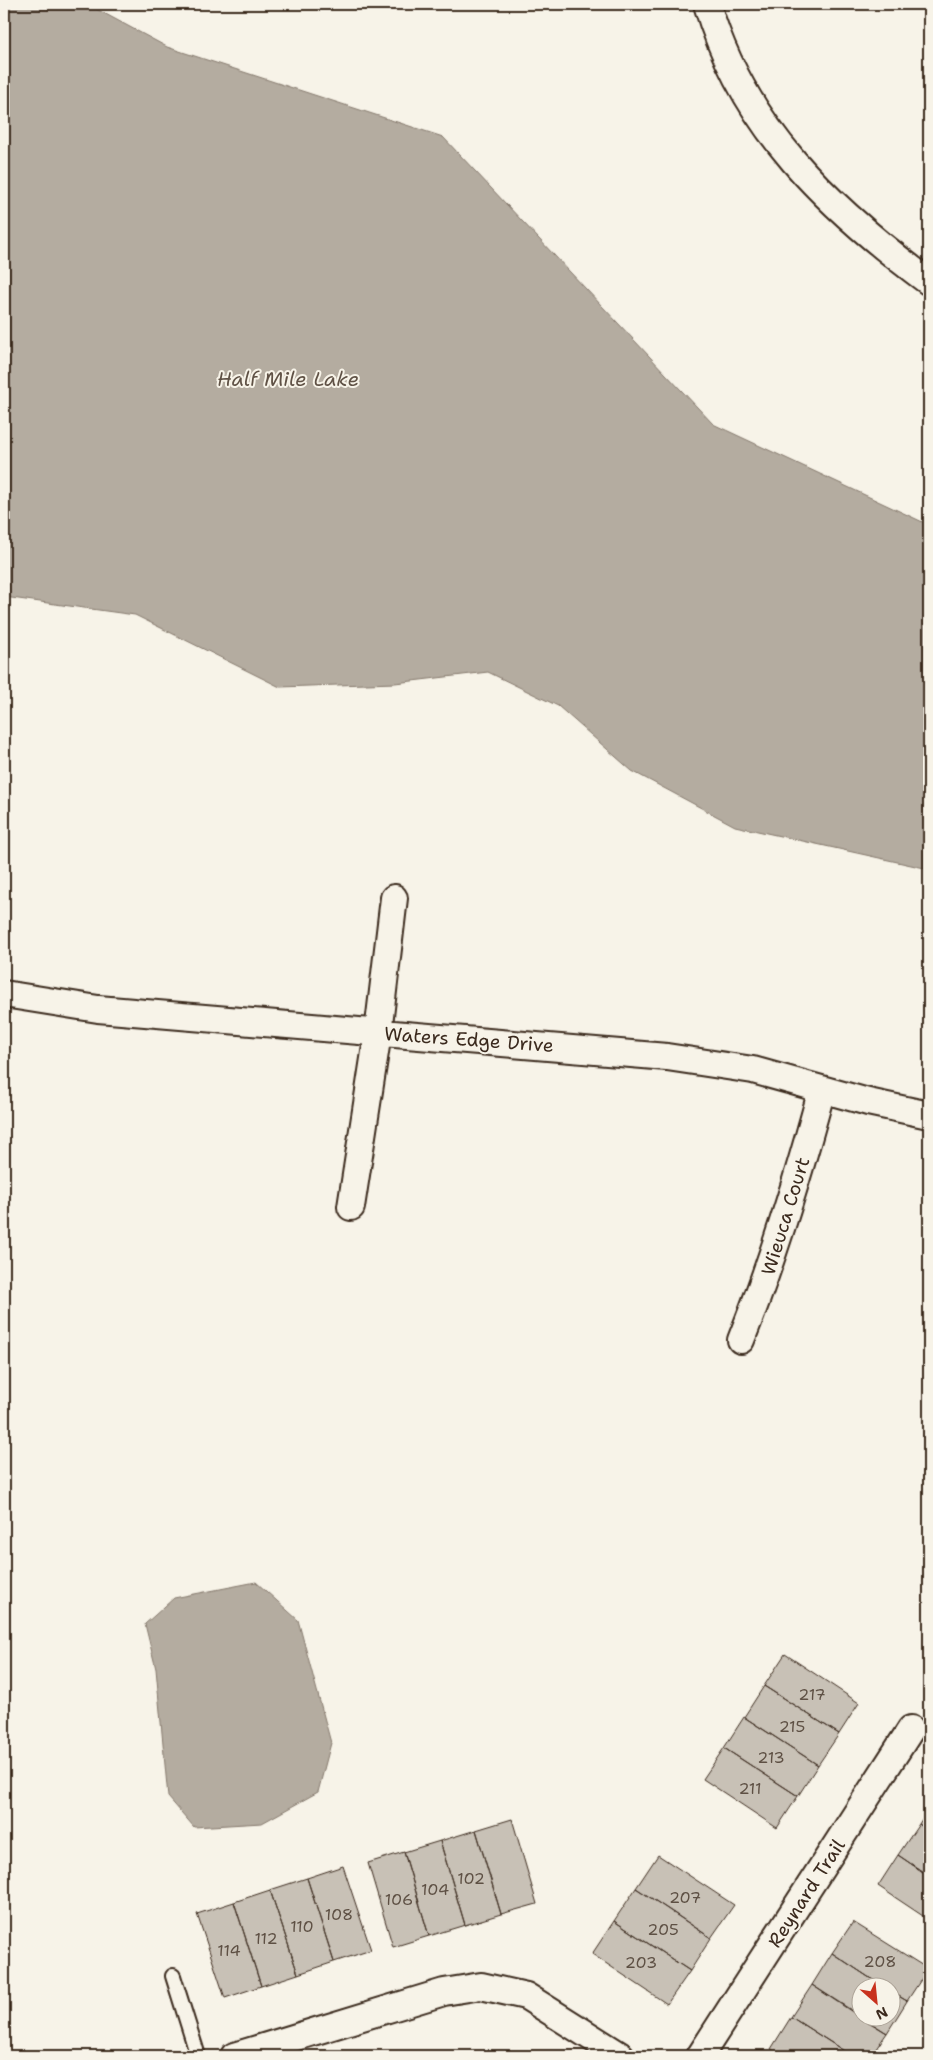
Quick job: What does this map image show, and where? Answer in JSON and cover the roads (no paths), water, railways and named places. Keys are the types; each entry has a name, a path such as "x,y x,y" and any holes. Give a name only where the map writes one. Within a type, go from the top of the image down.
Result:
{"street":[{"path":"707,4 715,29 740,84 773,135 791,158 826,198 891,254 929,282"},
{"path":"351,1207 378,1032 394,898"},
{"name":"Waters Edge Drive","path":"4,994 98,1009 667,1056 753,1070 868,1102 929,1115"},
{"name":"Wieuca Court","path":"740,1340 764,1282 796,1182 822,1089"},
{"name":"Reynard Trail","path":"700,2056 912,1729"},
{"path":"234,2056 444,1992 481,1986 526,1996 621,2056"}],"lane":[{"path":"173,1976 198,2056"}],"water":[{"name":"Half Mile Lake","path":"4,4 87,4 167,47 443,137 713,424 929,525 929,869 735,826 632,771 558,706 488,672 395,683 280,687 135,615 4,597"},
{"path":"256,1582 298,1620 331,1743 318,1792 262,1823 194,1827 168,1797 156,1669 145,1624 174,1598"}]}
